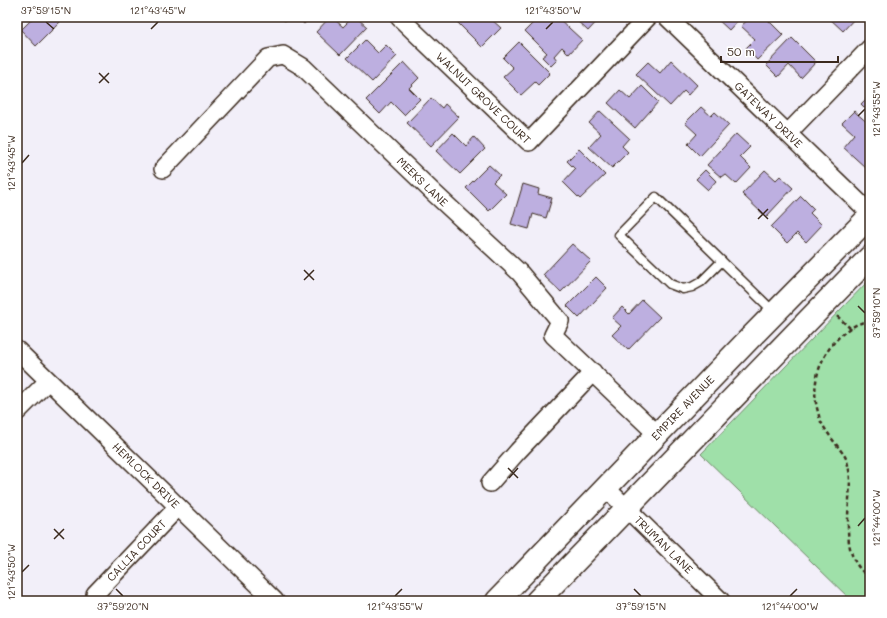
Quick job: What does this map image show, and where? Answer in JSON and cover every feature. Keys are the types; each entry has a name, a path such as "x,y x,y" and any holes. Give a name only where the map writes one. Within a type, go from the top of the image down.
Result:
{"main road":[{"name":"EMPIRE AVENUE","path":"497,601 870,215"},
{"path":"537,601 870,257"}],"street":[{"name":"WALNUT GROVE COURT","path":"399,17 528,142 648,17"},
{"name":"GATEWAY DRIVE","path":"667,17 788,133 870,215"},
{"path":"788,133 870,48"},
{"name":"MEEKS LANE","path":"163,169 268,58 283,55 303,67 434,194 520,273 560,321 553,335 658,435"},
{"name":"HEMLOCK DRIVE","path":"17,350 275,601"},
{"path":"490,483 518,451 593,372"},
{"path":"17,412 48,380"},
{"name":"TRUMAN LANE","path":"606,488 721,601"},
{"name":"CALLIA COURT","path":"95,594 178,507"}],"lane":[{"path":"722,261 701,282 692,288 683,289 670,284 620,235 656,197 775,312"}],"path":[{"path":"834,314 850,328"},
{"path":"870,320 850,328 840,335 832,345 824,357 817,374 815,391 819,418 826,431 845,456 849,469 850,484 848,536 850,551 856,565 870,578"}],"green space":[{"path":"870,279 870,601 852,601 701,454"}],"building":[{"path":"29,17 55,17 60,22 36,46 21,30 32,19"},
{"path":"280,17 289,17 285,21"},
{"path":"297,17 311,17 304,24"},
{"path":"330,17 332,17 343,27 353,17 356,17 367,27 340,55 316,32"},
{"path":"462,17 493,17 491,19 501,28 482,47 457,22"},
{"path":"539,17 557,17 582,40 569,54 562,47 554,56 557,60 551,66 542,57 547,53 525,31"},
{"path":"573,17 601,17 588,31"},
{"path":"715,17 741,17 729,30"},
{"path":"751,17 765,17 783,35 757,60 746,48 755,39 741,26"},
{"path":"828,17 856,17 843,31"},
{"path":"792,38 816,62 801,78 789,65 778,77 766,65"},
{"path":"365,40 378,53 386,45 397,56 372,82 347,58"},
{"path":"519,42 550,73 538,85 535,82 521,95 503,77 513,68 503,58"},
{"path":"671,60 697,85 688,95 684,91 670,106 636,74 648,62 660,73"},
{"path":"404,62 419,78 409,88 420,99 404,115 391,102 380,114 366,100"},
{"path":"642,86 658,102 635,128 608,103 620,90 630,99"},
{"path":"870,95 870,113 861,104"},
{"path":"431,98 442,108 445,104 459,117 431,146 407,123"},
{"path":"701,107 711,116 715,112 729,125 700,156 688,144 697,134 685,123"},
{"path":"600,111 629,138 622,146 628,152 612,168 589,147 601,134 589,123"},
{"path":"854,111 870,125 870,163 866,168 843,147 854,134 842,123"},
{"path":"453,133 466,146 474,137 485,149 460,174 436,151"},
{"path":"736,134 750,147 740,157 751,168 736,184 725,174 721,177 707,165"},
{"path":"579,149 605,175 580,199 563,182 575,169 567,161"},
{"path":"489,165 500,175 493,182 506,194 489,211 466,188"},
{"path":"705,170 716,181 708,190 696,179"},
{"path":"765,170 776,180 780,176 793,188 766,217 742,194"},
{"path":"523,184 539,189 538,194 552,198 546,218 533,214 529,229 511,224"},
{"path":"801,196 814,209 810,213 822,225 806,242 797,233 787,243 771,227"},
{"path":"572,244 591,261 561,292 543,275"},
{"path":"596,277 607,288 579,318 567,306"},
{"path":"642,300 660,317 628,350 612,335 621,326 612,318 622,307 629,314"}]}
